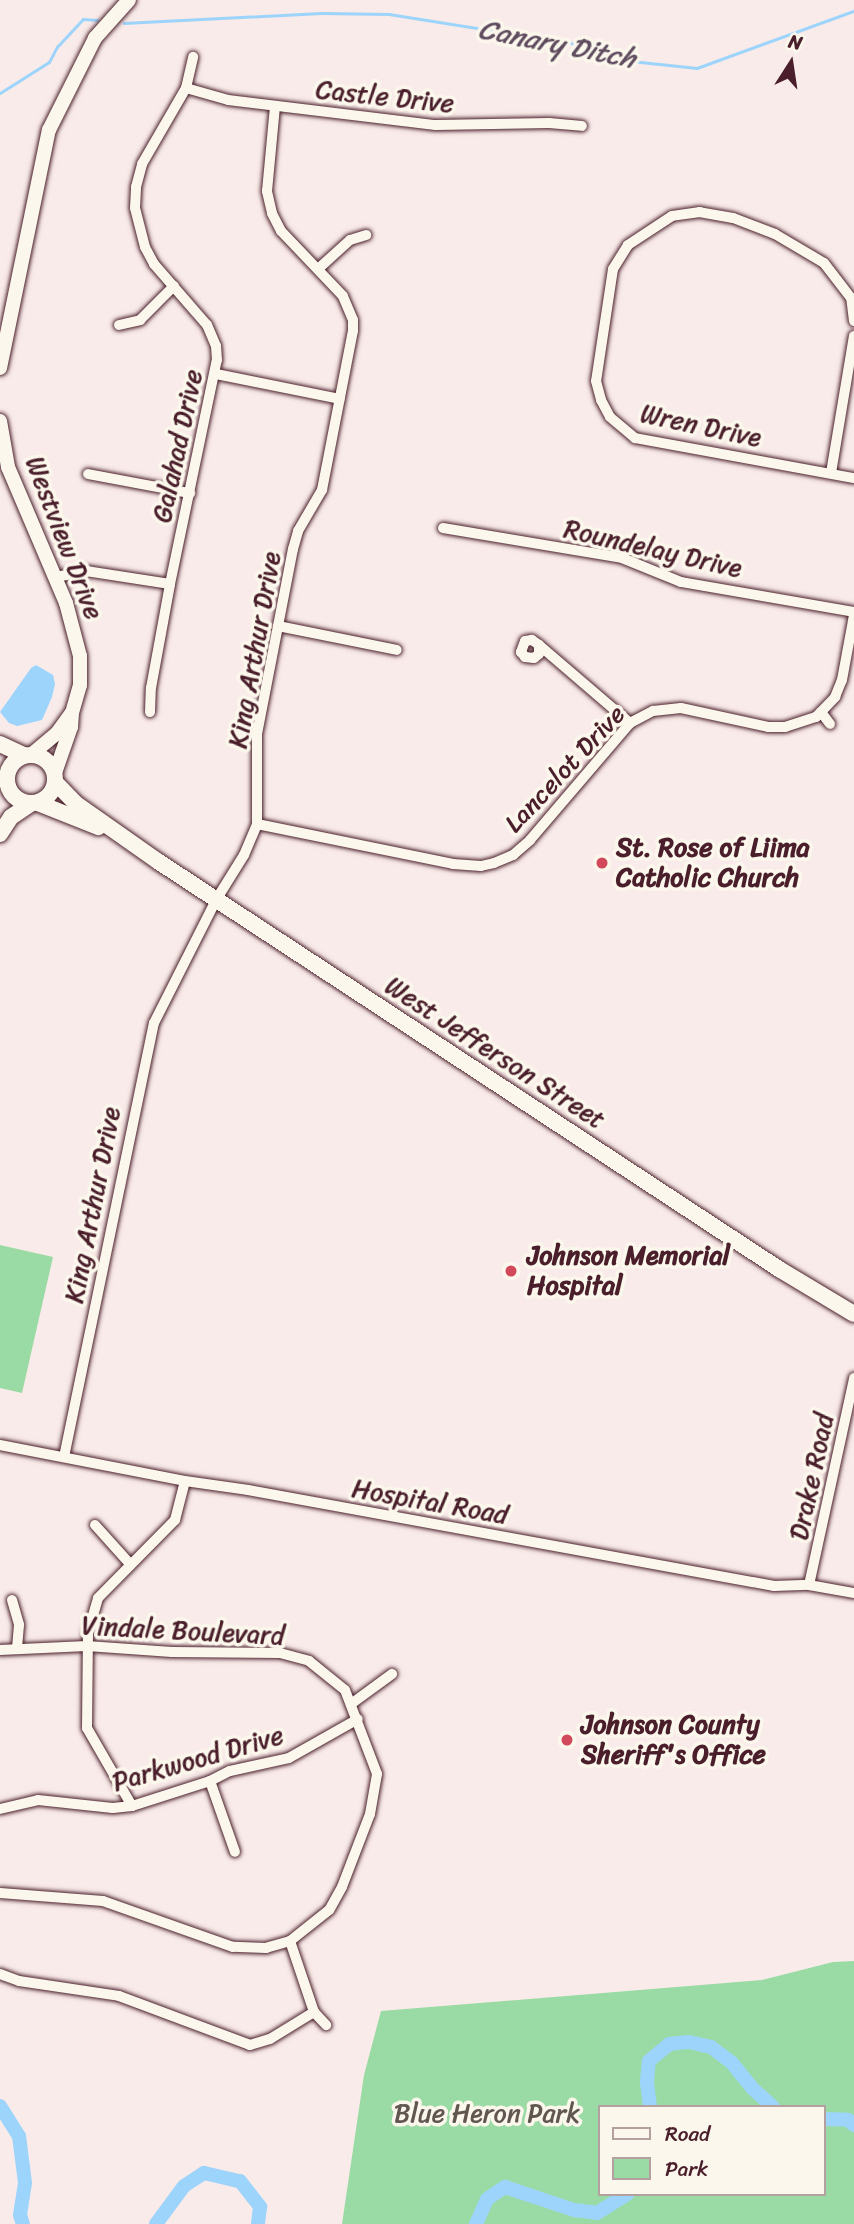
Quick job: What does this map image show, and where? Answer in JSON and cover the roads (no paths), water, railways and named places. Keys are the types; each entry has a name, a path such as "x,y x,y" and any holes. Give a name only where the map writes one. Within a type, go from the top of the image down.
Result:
{"main road":[{"path":"0,744 47,760 55,778 48,796 11,817 0,834"},
{"path":"0,802 4,775 12,763 28,755"},
{"path":"4,775 14,796 35,803"},
{"name":"West Jefferson Street","path":"55,778 75,803 110,830 779,1269 854,1314"},
{"name":"West Jefferson Street","path":"35,803 110,830"}],"street":[{"path":"0,369 49,130 96,38 129,0"},
{"name":"Galahad Drive","path":"150,712 151,688 170,584 216,374 216,346 200,314 174,286 145,247 135,208 142,164 186,88 193,57"},
{"name":"Castle Drive","path":"186,88 228,100 436,125 549,122 582,126"},
{"name":"King Arthur Drive","path":"64,1457 145,1054 166,994 216,900 244,855 257,824 257,734 298,531 322,490 353,320 343,296 281,231 272,213 267,181 275,106"},
{"name":"Wren Drive","path":"854,321 851,299 824,262 775,234 733,218 701,212 672,216 628,245 613,269 596,381 605,409 626,433 635,438 854,478"},
{"path":"318,269 350,240 366,235"},
{"path":"119,325 140,320 174,286"},
{"path":"831,474 854,336"},
{"path":"216,374 340,398"},
{"name":"Westview Drive","path":"0,421 8,467 56,578 75,628 80,656 80,685 71,727 55,778"},
{"path":"88,474 190,492"},
{"name":"Roundelay Drive","path":"443,527 622,558 681,582 854,614"},
{"path":"56,578 86,571 170,584"},
{"path":"830,724 821,712 835,697 842,680 854,614"},
{"path":"278,626 397,650"},
{"path":"539,645 630,723"},
{"name":"Lancelot Drive","path":"257,824 453,864 481,866 513,855 530,840 630,723 653,710 681,708 768,727 803,723 821,712"},
{"name":"Westview Drive","path":"28,755 57,733 72,713"},
{"name":"Drake Road","path":"809,1585 854,1378"},
{"name":"Hospital Road","path":"0,1444 184,1481 274,1494 774,1586 809,1585 854,1593"},
{"path":"132,1806 87,1728 87,1646 98,1598 175,1520 184,1481"},
{"path":"95,1525 130,1564"},
{"path":"12,1600 19,1625 18,1648"},
{"name":"Vindale Boulevard","path":"0,1650 87,1646 172,1652 280,1653 309,1661 345,1690 359,1719 377,1774 370,1814 342,1887 329,1910 290,1941"},
{"path":"351,1704 392,1674"},
{"name":"Parkwood Drive","path":"0,1809 38,1800 113,1808 132,1806 210,1781 230,1771 289,1758 359,1719"},
{"path":"210,1781 235,1852"},
{"path":"0,1893 103,1901 233,1947 266,1948 290,1941 314,2012 326,2025"},
{"path":"0,1974 19,1981 120,1996 250,2045 270,2039 314,2012"}],"water":[{"path":"36,665 53,675 55,684 42,720 17,726 9,723 0,712 31,668"}],"waterway":[{"name":"Canary Ditch","path":"124,23 321,13 389,14 601,48 622,60 697,68 854,11"},
{"name":"Canary Ditch","path":"0,93 49,62 57,47 83,19 97,20"},
{"path":"650,2105 647,2082 649,2061 669,2044 689,2042 711,2047 732,2063 752,2088 771,2105"},
{"path":"0,2106 19,2136 25,2183 20,2215 23,2224"},
{"path":"826,2119 848,2120 854,2125"},
{"path":"156,2224 184,2186 204,2173 240,2181 260,2207 258,2224"},
{"path":"476,2224 487,2199 505,2187 574,2210 597,2213 624,2196"}],"place":[{"name":"St. Rose of Liima Catholic Church","path":"602,863"},
{"name":"Johnson Memorial Hospital","path":"511,1271"},
{"name":"Johnson County Sheriff's Office","path":"567,1740"}],"park label":[{"name":"Blue Heron Park","path":"487,2114"}]}
